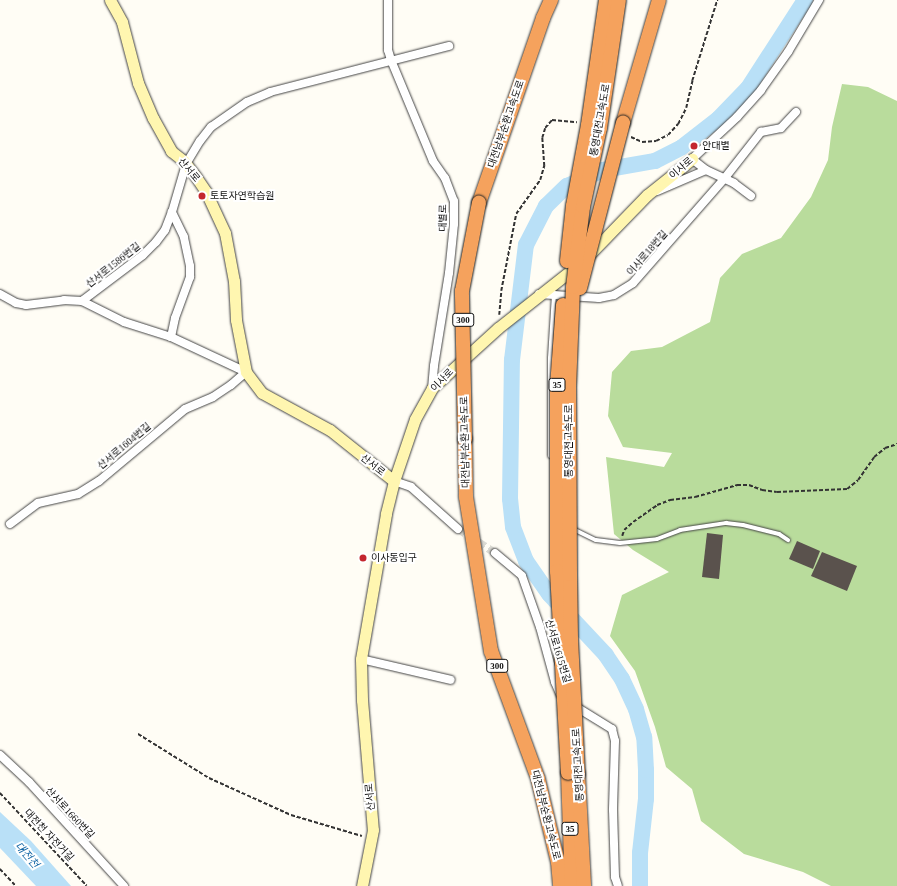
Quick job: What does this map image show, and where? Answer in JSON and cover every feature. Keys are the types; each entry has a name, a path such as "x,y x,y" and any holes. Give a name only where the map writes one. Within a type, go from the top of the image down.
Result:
{"highway":[{"name":"대전남부순환고속도로","path":"551,0 543,18 479,203 462,291 466,497 491,651 538,779 558,862 560,886"},
{"name":"통영대전고속도로","path":"584,886 573,773 557,571 557,386 564,287 573,206 588,125 606,0"},
{"name":"통영대전고속도로","path":"572,886 573,773 569,387 571,324 573,287 583,207 600,128 619,0"},
{"path":"571,324 623,124 659,0"}],"street":[{"name":"산서로","path":"110,0 122,22 138,83 153,118 171,151 186,164 206,192 225,233 234,281 236,320 246,372 262,393 330,430 394,481 386,514 361,659 362,700 373,830 362,886"},
{"name":"대별로","path":"388,0 388,50 391,60 433,161 445,178 454,201 454,224 449,272 434,366 432,388"},
{"name":"이사로","path":"394,481 415,419 432,388 537,296 584,260 647,195 692,159 737,117 761,90 788,52 819,0"},
{"path":"186,164 200,141 211,127 247,102 270,92 449,46"},
{"name":"이사로18번길","path":"537,296 554,295 599,298 614,295 633,284 724,179 761,132 781,128 796,112"},
{"path":"692,159 706,170 734,182 751,196"},
{"name":"산서로1586번길","path":"0,294 16,304 26,305 64,300 82,302 156,242 165,230 172,212 178,186 186,164"},
{"path":"647,195 706,170"},
{"path":"171,337 175,318 190,277 190,266 184,237 172,212"},
{"name":"산서로","path":"82,302 124,322 171,337 246,372"},
{"name":"산서로1604번길","path":"10,524 38,503 78,494 99,481 185,409 213,397 231,385 246,372"},
{"path":"394,481 411,487 458,529"},
{"name":"산서로1615번길","path":"495,553 522,576 540,627 555,682 562,697 612,729 615,741 613,810 615,877 618,886"},
{"path":"361,659 451,680"},
{"name":"산서로1660번길","path":"0,755 29,782 124,886"}],"lane":[{"path":"550,459 550,381 554,295"},
{"path":"552,505 553,519 596,540 620,543 657,539 680,530 726,523 742,525 779,534 788,540"}],"path":[{"path":"620,543 624,530 632,522 657,505 670,500 695,497 710,492 749,484 762,490 777,492 847,489 858,480 874,457 885,448 897,444"},
{"path":"138,734 209,778 291,816 371,839"},
{"name":"대전천 자전거길","path":"0,793 87,886"},
{"path":"0,869 16,886"}],"green space":[{"path":"842,84 868,87 897,101 897,886 831,886 803,872 744,854 701,821 692,789 666,767 655,727 635,671 610,636 622,595 669,572 633,550 614,534 606,457 664,467 672,453 623,447 608,416 612,372 631,351 662,347 710,322 720,278 742,254 781,238 811,197 828,160 832,127"}],"water":[{"name":"대전천","path":"0,812 31,841 71,886 36,886 0,848"}],"building":[{"path":"707,533 723,535 719,579 702,577"},
{"path":"797,541 820,551 813,569 789,559"},
{"path":"822,552 857,566 847,591 811,576"}],"waterway":[{"path":"640,886 640,853 646,799 646,770 644,737 636,709 622,679 606,655 549,594 526,561 513,527 510,499 512,360 526,245 546,206 567,186 603,170 655,161 682,147 718,119 748,88 805,0"}],"tunnel":[{"path":"458,529 495,553"}],"place":[{"name":"안대별","path":"694,146"},
{"name":"토토자연학습원","path":"202,196"},
{"name":"이사동입구","path":"363,558"}]}
